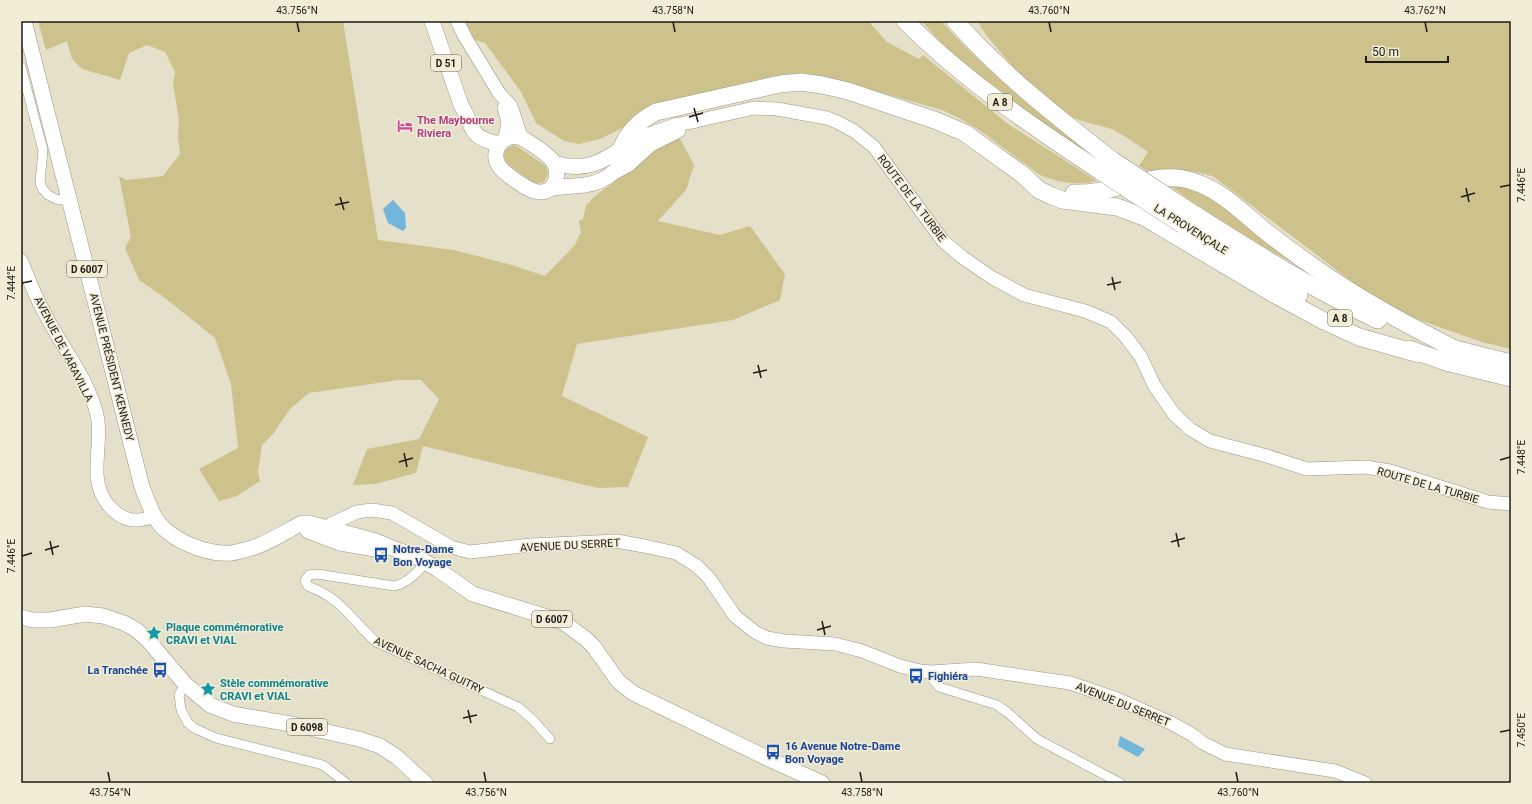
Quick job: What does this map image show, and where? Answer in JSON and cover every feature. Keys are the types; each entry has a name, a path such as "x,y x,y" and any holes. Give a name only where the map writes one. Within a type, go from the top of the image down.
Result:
{"highway":[{"name":"LA PROVENÇALE","path":"905,21 938,53 1009,109 1107,166 1188,219 1293,292 1333,314 1419,354 1475,370 1511,378"},
{"name":"LA PROVENÇALE","path":"955,21 984,52 1050,111 1107,166"},
{"path":"621,149 626,139 643,119 656,112 672,107 780,84 801,82 835,87 953,127 974,139 1023,175 1039,190 1062,200 1117,207 1144,216 1272,293 1322,320 1359,337 1419,354"},
{"path":"638,138 651,123 672,107"},
{"path":"1023,175 1059,190 1075,193 1101,191 1168,177 1185,179 1201,184 1220,194 1276,239 1322,273 1366,302 1455,349"},
{"name":"LA PROVENÇALE","path":"1188,219 1254,252 1353,308 1379,320 1455,349 1511,363"}],"main road":[{"name":"AVENUE PRÉSIDENT KENNEDY","path":"24,21 142,487 155,516 163,527 173,536 191,546 209,551 231,553 256,546 291,529 333,534"},
{"name":"D 51","path":"432,21 461,104 467,114 475,134 480,139 502,141"},
{"name":"D 51","path":"461,104 462,117 470,137 477,146 497,161"},
{"path":"516,137 522,138 546,155 554,163 556,177 554,185 542,192 529,189 501,169 497,161 496,152 502,141 516,137"},
{"path":"613,174 629,154 638,138"},
{"name":"ROUTE DE LA TURBIE","path":"554,163 571,168 585,166 611,157 638,138"},
{"name":"ROUTE DE LA TURBIE","path":"550,188 593,184 613,174"},
{"name":"D 6007","path":"333,534 376,541 415,556 426,562 473,594 563,622 586,639 618,681 633,693 757,754 822,783"},
{"name":"D 6098","path":"21,617 33,620 50,620 86,614 103,616 124,623 135,629 146,639 185,684 210,705 234,714 303,726 359,739 380,746 397,757 425,783"}],"street":[{"path":"457,21 499,93 511,106 522,138"},
{"path":"21,67 43,150 40,182 42,188 48,195 56,200 70,199"},
{"path":"499,93 508,122 502,141"},
{"name":"ROUTE DE LA TURBIE","path":"638,138 675,125 754,108 765,108 827,118 837,122 864,138 882,157 943,241 962,257 991,277 1024,295 1085,311 1111,322 1126,336 1141,357 1154,385 1174,414 1190,429 1210,441 1267,456 1307,469 1366,467 1390,471 1488,502 1511,504"},
{"name":"ROUTE DE LA TURBIE","path":"613,174 629,165 651,146 696,121"},
{"name":"AVENUE DE VARAVILLA","path":"21,260 42,310 76,368 89,393 97,415 99,431 96,469 98,489 108,506 118,515 131,521 142,521 155,516"},
{"name":"AVENUE DU SERRET","path":"333,534 349,516 357,512 372,510 392,513 450,547 470,552 531,545 617,541 676,553 696,566 709,578 735,616 755,632 767,638 784,641 835,644 862,651 900,666 931,672 976,669 1070,683 1117,700 1170,723 1191,734 1203,743 1225,754 1334,771 1365,783"},
{"name":"AVENUE SACHA GUITRY","path":"426,562 420,570 402,584 394,586 317,574 309,575 305,581 308,586 322,592 344,608 362,630 376,642 518,707 533,720 550,739"},
{"path":"931,672 933,680 939,687 997,705 1037,739 1120,783"},
{"path":"185,684 179,695 181,710 188,723 194,728 216,738 323,765 346,783"}],"shaded area":[{"path":"38,21 343,21 378,240 454,250 512,265 545,276 575,245 581,232 579,221 583,219 586,205 595,196 667,142 679,137 694,165 686,190 658,221 720,235 750,226 785,274 780,300 733,320 577,344 562,396 648,437 628,487 598,488 423,446 416,473 375,484 353,485 367,449 419,439 439,399 421,380 399,380 309,393 290,409 273,434 262,445 258,471 260,481 237,496 219,501 199,469 238,448 231,384 215,338 161,295 139,280 125,248 131,237 119,176 126,180 163,176 180,154 178,137 179,120 173,84 175,72 165,52 147,45 129,53 120,80 82,69 72,59 67,41 46,50"},
{"path":"465,21 872,21 870,23 887,42 919,59 923,55 1008,124 1097,181 1090,183 1068,183 1040,175 982,132 961,119 942,110 843,82 642,112 636,114 624,127 600,139 579,144 564,141 536,123 521,92 485,43 475,40"},
{"path":"922,21 941,21 991,71 1082,147 1081,149 1017,106 976,75 938,40"},
{"path":"977,21 1511,21 1511,349 1482,342 1399,313 1359,287 1214,177 1197,172 1182,170 1151,173 1139,166 1148,152 1111,129 1070,116 1017,72 987,36"},
{"path":"514,145 546,166 548,174 544,182 535,183 506,162 504,159 505,151"},
{"path":"1164,182 1210,193 1309,272 1238,233"}],"water":[{"path":"393,200 405,213 406,228 403,231 388,223 383,209"},
{"path":"1120,736 1145,749 1138,757 1118,746"}],"place":[{"name":"The Maybourne Riviera","path":"405,126"},
{"name":"Notre-Dame Bon Voyage","path":"381,555"},
{"name":"Plaque commémorative CRAVI et VIAL","path":"154,633"},
{"name":"La Tranchée","path":"160,670"},
{"name":"Fighiéra","path":"916,676"},
{"name":"Stèle commémorative CRAVI et VIAL","path":"208,689"},
{"name":"16 Avenue Notre-Dame Bon Voyage","path":"773,752"}]}
